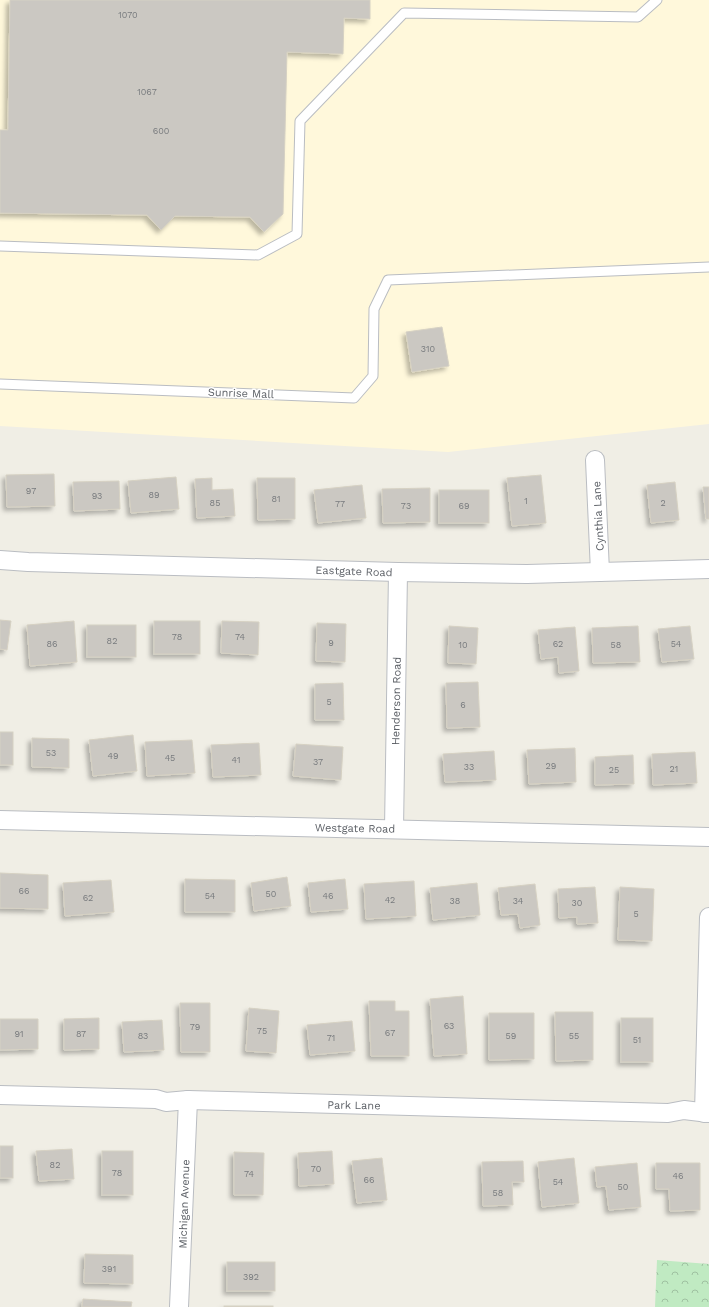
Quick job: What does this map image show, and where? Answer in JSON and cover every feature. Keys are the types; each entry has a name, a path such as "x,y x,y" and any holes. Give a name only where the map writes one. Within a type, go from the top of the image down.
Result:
{"street":[{"name":"Cynthia Lane","path":"595,460 600,572"},
{"name":"Eastgate Road","path":"0,560 398,572 527,574 709,569"},
{"name":"Henderson Road","path":"394,829 398,572"},
{"name":"Westgate Road","path":"0,820 709,837"},
{"path":"707,1113 709,917"},
{"name":"Park Lane","path":"0,1095 156,1099 166,1102 188,1100 668,1113 684,1110 707,1113"},
{"name":"Michigan Avenue","path":"179,1307 188,1100"}],"lane":[{"path":"0,246 258,255 297,234 300,121 404,13 638,17 657,0"},
{"name":"Sunrise Mall","path":"0,384 354,398 373,376 374,309 388,280 709,266"}],"shaded area":[{"path":"0,0 709,0 709,424 448,452 0,426"}],"green space":[{"path":"657,1260 709,1264 709,1307 655,1307"}],"building":[{"path":"10,0 370,0 370,19 344,18 343,54 287,52 283,214 264,232 250,217 175,216 161,230 147,215 0,213 0,130 8,130"},
{"path":"442,327 449,366 412,372 406,332"},
{"path":"54,474 55,506 7,507 6,475"},
{"path":"541,475 546,523 512,526 507,478"},
{"path":"176,477 179,509 131,513 128,481"},
{"path":"212,478 212,490 233,489 235,516 197,518 195,479"},
{"path":"257,478 295,478 295,519 258,520"},
{"path":"119,481 120,509 74,511 73,482"},
{"path":"675,482 679,520 651,523 647,485"},
{"path":"362,485 366,518 318,523 314,490"},
{"path":"703,487 709,487 709,519 706,519"},
{"path":"430,488 430,522 383,523 382,489"},
{"path":"439,490 489,490 489,523 439,523"},
{"path":"0,620 11,621 7,650 0,649"},
{"path":"74,621 77,662 30,666 27,625"},
{"path":"154,621 200,621 200,654 154,654"},
{"path":"222,621 259,622 258,655 221,653"},
{"path":"317,623 346,624 345,662 316,661"},
{"path":"87,625 136,625 136,657 87,657"},
{"path":"449,626 478,628 476,664 448,663"},
{"path":"638,626 640,662 593,663 592,628"},
{"path":"690,626 694,659 662,662 658,629"},
{"path":"575,627 579,671 559,673 558,657 541,659 538,630"},
{"path":"478,682 480,727 447,728 446,683"},
{"path":"343,683 344,720 315,720 315,684"},
{"path":"0,732 13,732 13,765 0,765"},
{"path":"133,735 137,771 93,776 89,740"},
{"path":"32,738 69,739 69,768 32,767"},
{"path":"192,740 195,773 147,776 145,742"},
{"path":"259,743 261,775 213,777 211,745"},
{"path":"296,744 343,747 341,780 293,776"},
{"path":"575,748 576,782 529,784 527,750"},
{"path":"494,751 496,780 445,782 443,754"},
{"path":"695,752 697,783 653,785 652,754"},
{"path":"633,755 634,784 595,785 595,757"},
{"path":"0,873 48,875 48,909 0,908"},
{"path":"287,877 291,906 254,911 251,883"},
{"path":"185,879 235,880 235,912 185,912"},
{"path":"345,879 348,909 311,912 308,883"},
{"path":"111,880 114,912 65,916 63,883"},
{"path":"414,881 416,916 366,919 364,884"},
{"path":"477,883 480,915 433,920 430,888"},
{"path":"535,884 540,925 520,928 518,914 501,915 498,888"},
{"path":"595,887 598,923 577,924 577,917 559,918 558,889"},
{"path":"620,887 654,889 652,941 618,940"},
{"path":"463,996 467,1054 434,1056 430,999"},
{"path":"369,1001 395,1001 395,1011 409,1011 409,1056 371,1056"},
{"path":"180,1003 210,1003 210,1052 181,1052"},
{"path":"249,1008 279,1011 276,1053 246,1051"},
{"path":"555,1012 593,1012 593,1060 556,1061"},
{"path":"489,1013 534,1013 534,1059 489,1060"},
{"path":"99,1018 99,1049 64,1050 64,1019"},
{"path":"621,1018 653,1018 653,1062 621,1062"},
{"path":"0,1019 38,1019 38,1049 0,1050"},
{"path":"162,1020 164,1050 124,1052 122,1022"},
{"path":"352,1021 355,1051 310,1055 307,1025"},
{"path":"0,1146 13,1146 13,1178 0,1178"},
{"path":"72,1149 74,1179 39,1181 36,1151"},
{"path":"102,1151 133,1151 133,1195 102,1195"},
{"path":"332,1151 334,1184 299,1186 298,1153"},
{"path":"234,1152 264,1153 263,1195 234,1195"},
{"path":"382,1158 387,1200 357,1203 352,1161"},
{"path":"574,1158 579,1203 542,1207 538,1162"},
{"path":"523,1161 524,1182 512,1182 513,1205 483,1206 482,1162"},
{"path":"637,1163 641,1207 609,1210 606,1186 597,1187 595,1167"},
{"path":"656,1163 700,1163 700,1210 670,1211 669,1189 656,1189"},
{"path":"85,1254 133,1255 133,1284 84,1283"},
{"path":"227,1262 275,1262 275,1291 227,1291"},
{"path":"83,1299 132,1302 131,1307 82,1307"},
{"path":"273,1306 273,1307 224,1307"}]}
